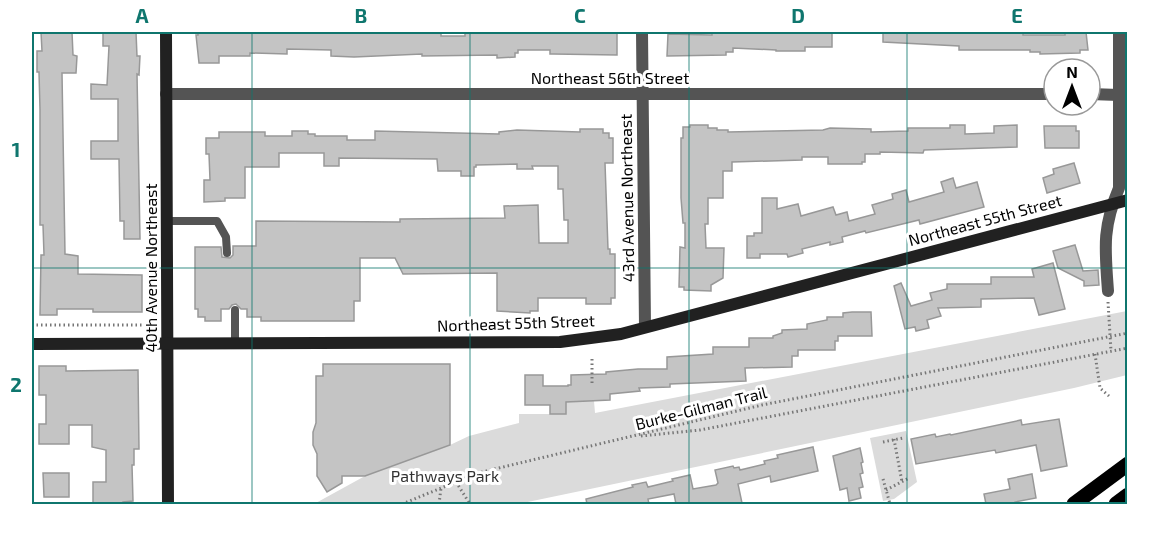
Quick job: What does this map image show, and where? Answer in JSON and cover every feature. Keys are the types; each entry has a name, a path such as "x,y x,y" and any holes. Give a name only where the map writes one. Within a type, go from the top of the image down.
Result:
{"main road":[{"name":"40th Avenue Northeast","path":"166,32 168,504"},
{"name":"Northeast 55th Street","path":"32,344 560,342 600,338 1128,200"},
{"path":"1074,504 1128,464"},
{"path":"1116,504 1128,495"}],"street":[{"name":"43rd Avenue Northeast","path":"642,32 645,327"},
{"path":"1108,291 1105,232 1112,204 1119,188 1119,32"},
{"name":"Northeast 56th Street","path":"166,94 1042,94"},
{"path":"1102,94 1119,95"}],"lane":[{"path":"167,221 217,221 226,237 227,254"},
{"path":"235,310 235,344"}],"path":[{"path":"1108,291 1111,351"},
{"path":"32,325 143,325 147,323"},
{"name":"Burke-Gilman Trail","path":"630,437 762,405 1128,333"},
{"name":"Burke-Gilman Trail","path":"630,437 700,430 1128,348"},
{"path":"1095,354 1100,388 1109,396"},
{"path":"592,359 592,385"},
{"path":"402,504 478,473 630,437"},
{"path":"883,442 903,438"},
{"path":"894,440 902,483"},
{"path":"886,490 909,478"},
{"path":"883,479 890,504"},
{"path":"456,482 470,504"},
{"path":"439,504 441,488"}],"green space":[{"name":"Pathways Park","path":"1127,311 1127,375 1074,388 518,504 314,504 365,476 469,436 519,423 519,414 566,414 566,401 594,401 595,413"},
{"path":"906,431 917,482 894,499 883,501 870,438"}],"building":[{"path":"41,32 72,32 73,55 77,56 76,73 62,73 65,254 78,256 78,274 142,275 142,312 57,309 57,315 40,315 41,255 44,255 43,225 40,225 40,110 37,51 42,51"},
{"path":"103,32 136,32 137,56 140,56 139,75 137,74 140,239 124,239 124,221 120,221 119,159 91,159 91,141 118,141 118,99 91,99 91,84 107,85 109,46 103,46"},
{"path":"198,32 441,32 441,36 465,36 465,32 617,32 617,55 550,54 550,50 518,50 515,57 497,58 497,55 422,56 422,54 354,57 331,56 331,50 287,49 287,54 250,53 250,56 219,56 219,63 199,63 196,35"},
{"path":"712,32 832,32 832,47 805,47 805,51 733,48 733,52 726,52 726,55 667,56 668,34 712,35"},
{"path":"883,32 1023,32 1023,35 1065,35 1065,32 1086,32 1088,50 1080,50 1080,53 1040,54 1040,52 1030,52 1030,50 959,50 959,46 883,42"},
{"path":"690,125 708,125 708,128 728,130 728,132 830,128 871,129 871,132 908,131 908,128 950,128 950,125 965,125 965,134 994,133 994,126 1017,125 1017,147 924,150 923,153 880,152 880,154 865,154 865,162 862,164 828,164 828,157 732,162 732,171 723,171 723,198 708,198 708,224 705,224 706,248 724,248 723,278 711,285 711,291 684,290 684,287 679,287 680,247 685,248 685,223 683,223 681,198 681,138 683,138 683,127 690,127"},
{"path":"1044,126 1076,126 1076,131 1079,131 1079,148 1045,148"},
{"path":"580,129 603,129 603,133 609,133 609,138 613,138 613,163 605,163 608,249 610,249 610,254 615,254 615,298 611,298 611,304 586,304 586,298 538,298 538,311 530,311 530,313 497,311 497,273 403,274 395,258 360,258 360,301 354,301 354,321 261,321 261,317 247,317 247,309 241,309 236,304 229,309 221,309 221,321 205,321 205,317 198,317 198,309 195,309 195,247 221,247 222,257 230,258 233,255 233,246 256,246 256,221 400,222 400,219 505,218 504,206 538,205 539,243 568,243 568,220 564,220 563,189 558,189 558,166 532,166 533,169 517,169 517,164 476,165 474,176 461,176 461,171 438,171 437,159 339,158 339,166 324,166 324,153 279,153 279,167 245,167 245,198 225,198 225,201 204,202 204,180 210,180 206,138 219,138 219,132 265,132 265,136 292,136 292,131 308,131 308,134 315,134 315,136 347,136 347,140 375,140 375,131 499,134 499,132 517,130 580,132"},
{"path":"1074,163 1080,183 1047,193 1043,178 1054,174 1053,169"},
{"path":"953,178 956,188 977,182 984,207 920,224 919,220 866,233 865,231 842,237 843,242 830,245 830,242 802,249 803,253 788,257 787,254 760,254 760,258 747,258 747,236 762,233 762,198 777,198 777,209 798,204 801,216 833,207 836,215 847,212 849,221 875,214 872,205 893,199 892,194 906,190 909,202 944,192 941,182"},
{"path":"1075,245 1083,271 1098,270 1099,285 1084,286 1084,281 1058,268 1053,251"},
{"path":"1053,263 1065,309 1039,315 1034,298 981,299 981,307 938,308 941,316 927,320 929,328 916,331 915,327 905,329 894,286 901,283 911,306 932,300 930,293 947,289 947,284 991,284 991,277 1034,277 1032,269"},
{"path":"871,312 872,336 838,336 838,341 835,341 835,350 798,350 798,356 792,356 792,367 745,368 746,381 670,384 670,387 639,388 640,391 610,394 610,400 566,402 566,414 550,414 550,405 525,405 525,375 543,375 543,386 568,386 571,385 571,375 606,374 606,372 638,369 667,369 667,357 713,354 713,347 749,347 749,338 773,338 782,333 782,330 807,329 807,324 827,320 827,317 843,317 843,313"},
{"path":"323,364 450,364 450,445 365,476 342,476 342,483 327,492 317,476 317,454 313,445 316,423 316,376 323,376"},
{"path":"39,366 66,366 66,371 138,370 139,449 134,449 134,465 132,465 133,501 123,502 123,504 93,504 93,482 106,482 106,450 92,447 92,425 69,425 69,444 39,444 39,424 46,424 46,395 39,395"},
{"path":"1059,419 1067,466 1041,471 1036,445 916,464 911,439 935,434 936,437 951,435 1021,420 1022,425"},
{"path":"813,447 818,471 771,482 770,476 738,484 742,503 676,504 674,494 648,499 649,504 587,504 586,499 633,487 632,485 646,482 648,487 690,475 693,489 716,485 718,483 715,470 733,466 734,468 739,467 740,470 765,464 764,461 778,458 777,455"},
{"path":"860,448 863,462 861,463 863,473 860,474 863,487 859,488 861,498 849,501 847,488 840,490 833,456"},
{"path":"43,473 69,473 69,497 44,497"},
{"path":"1032,474 1036,498 1015,502 1015,504 986,504 984,494 1010,489 1008,479"}]}
